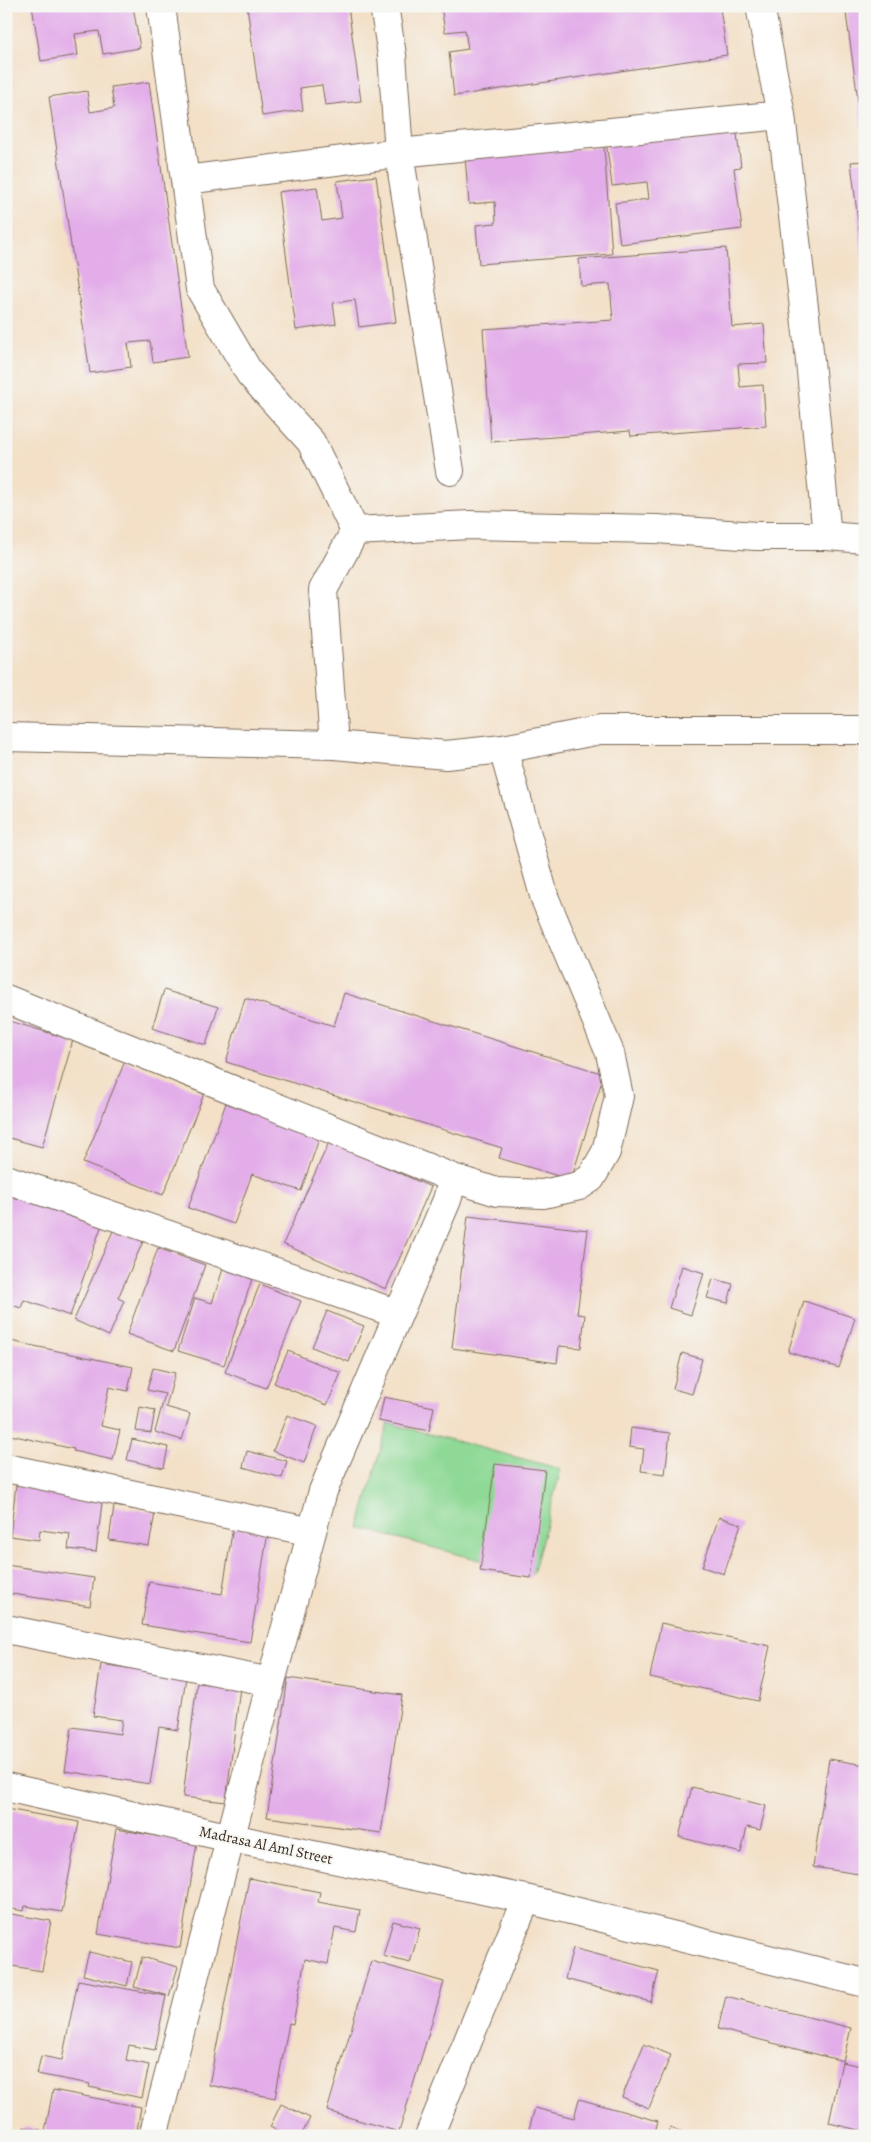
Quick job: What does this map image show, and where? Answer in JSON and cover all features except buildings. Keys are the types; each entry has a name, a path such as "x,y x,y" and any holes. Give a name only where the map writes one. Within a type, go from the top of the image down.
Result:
{"street":[{"path":"161,6 200,289 250,374 311,442 354,532"},
{"path":"384,6 392,55 399,153 450,471"},
{"path":"760,6 781,115 808,341 827,536"},
{"path":"184,180 399,153 781,115"},
{"path":"354,532 470,525 656,529 756,536 827,536 865,539"},
{"path":"334,745 323,590 354,532"},
{"path":"6,737 334,745 446,755 503,749 600,730 865,730"},
{"path":"6,999 453,1178 497,1192 543,1194 578,1186 591,1178 606,1152 619,1096 610,1053 545,899 503,749"},
{"path":"153,2136 271,1682 323,1491 447,1200 453,1178"},
{"path":"6,1180 398,1314"},
{"path":"6,1468 312,1532"},
{"path":"6,1629 271,1682"},
{"name":"Madrasa Al Aml Street","path":"6,1787 231,1838 526,1899 865,1983"},
{"path":"429,2136 526,1899"}],"green space":[{"path":"388,1423 561,1469 533,1574 359,1528"}]}
